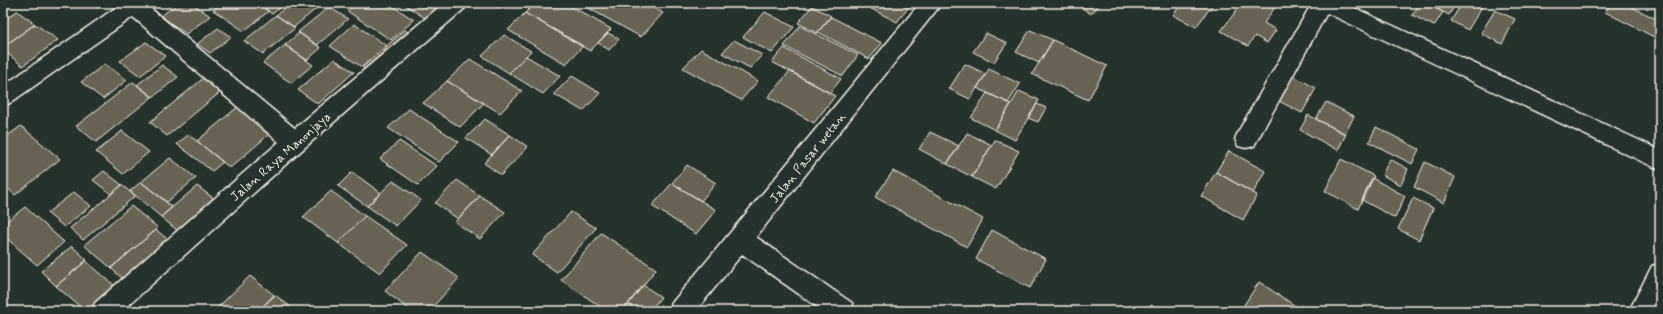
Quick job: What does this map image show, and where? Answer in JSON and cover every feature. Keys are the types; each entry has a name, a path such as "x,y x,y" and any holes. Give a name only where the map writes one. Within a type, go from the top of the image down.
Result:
{"street":[{"name":"Jalan Raya Manonjaya","path":"104,311 295,142 458,3"},
{"name":"Jalan Pasar wetan","path":"681,311 741,240 932,3"},
{"path":"1246,139 1322,3"},
{"path":"1325,3 1660,160"},
{"path":"3,97 132,4 295,142"},
{"path":"741,240 842,311"},
{"path":"1648,308 1660,274"}],"building":[{"path":"178,3 192,3 210,16 186,34 161,16"},
{"path":"222,3 257,3 269,11 244,31 213,10"},
{"path":"257,3 286,3 272,14"},
{"path":"292,3 323,3 294,27 276,15"},
{"path":"357,3 388,3 414,20 391,40 347,11"},
{"path":"402,3 449,3 431,22"},
{"path":"535,3 565,3 611,29 590,51 525,13"},
{"path":"579,3 644,3 663,13 641,37"},
{"path":"860,3 912,3 897,22"},
{"path":"1075,3 1101,3 1091,14"},
{"path":"1182,3 1214,3 1196,27 1173,15"},
{"path":"1242,3 1278,3 1264,23 1276,30 1267,43 1255,36 1248,46 1221,31"},
{"path":"1420,3 1425,3 1443,12 1434,26 1412,15"},
{"path":"1433,3 1456,3 1449,15 1431,6"},
{"path":"1462,3 1484,3 1468,30 1451,21"},
{"path":"1576,3 1591,3 1590,8"},
{"path":"1611,3 1624,3 1660,21 1660,40 1605,12"},
{"path":"1647,3 1660,3 1660,9"},
{"path":"812,6 831,16 817,33 798,23"},
{"path":"329,7 348,19 317,45 298,32"},
{"path":"1495,10 1515,19 1502,44 1481,33"},
{"path":"17,11 35,24 3,47 3,21"},
{"path":"765,12 794,27 772,53 743,37"},
{"path":"525,13 583,46 566,64 508,30"},
{"path":"276,15 295,28 263,54 244,41"},
{"path":"831,17 882,43 869,59 818,32"},
{"path":"35,24 58,40 23,66 3,50 3,47"},
{"path":"354,24 387,46 362,67 330,46"},
{"path":"800,26 858,55 843,76 784,46"},
{"path":"218,28 231,37 210,53 197,44"},
{"path":"405,30 416,37 372,75 362,67"},
{"path":"1030,30 1053,40 1039,63 1016,52"},
{"path":"299,33 321,48 307,60 285,45"},
{"path":"608,33 619,39 609,50 598,43"},
{"path":"986,33 1007,43 994,62 973,52"},
{"path":"504,35 531,51 509,73 482,56"},
{"path":"734,40 762,55 750,68 722,53"},
{"path":"1053,40 1107,66 1088,100 1032,74"},
{"path":"146,42 166,56 140,76 120,61"},
{"path":"285,45 313,65 291,83 263,63"},
{"path":"784,48 841,79 830,93 772,62"},
{"path":"701,49 758,81 741,100 683,68"},
{"path":"526,56 560,76 543,94 509,73"},
{"path":"334,59 354,72 318,104 298,90"},
{"path":"470,59 522,91 500,113 447,81"},
{"path":"105,64 127,80 103,99 81,82"},
{"path":"965,64 986,74 970,99 949,89"},
{"path":"162,65 178,77 153,97 137,85"},
{"path":"989,69 1020,84 1008,103 977,88"},
{"path":"790,71 835,96 814,123 768,97"},
{"path":"1291,75 1316,88 1302,113 1277,100"},
{"path":"572,76 600,93 583,111 554,94"},
{"path":"205,77 223,90 167,136 150,122"},
{"path":"447,81 484,103 460,127 423,103"},
{"path":"133,82 152,97 96,142 76,126"},
{"path":"1019,91 1039,100 1015,140 995,130"},
{"path":"987,93 1011,104 995,130 971,118"},
{"path":"1326,102 1354,116 1345,134 1316,119"},
{"path":"1037,104 1046,108 1038,122 1028,118"},
{"path":"240,105 274,130 230,168 197,141"},
{"path":"409,109 459,142 439,162 388,128"},
{"path":"1308,115 1346,134 1338,150 1300,130"},
{"path":"485,119 510,135 492,155 466,138"},
{"path":"21,126 60,159 15,195 3,184 3,139"},
{"path":"1376,127 1419,149 1412,164 1369,142"},
{"path":"122,131 149,152 123,174 96,152"},
{"path":"930,132 959,146 947,164 919,149"},
{"path":"967,133 992,145 972,177 947,164"},
{"path":"188,135 223,162 212,171 177,144"},
{"path":"510,135 528,147 501,175 484,163"},
{"path":"995,140 1019,151 996,189 972,177"},
{"path":"399,141 437,166 418,185 380,159"},
{"path":"1229,151 1265,171 1253,193 1216,172"},
{"path":"170,158 196,178 167,202 141,182"},
{"path":"1341,159 1374,176 1358,209 1325,191"},
{"path":"1390,159 1408,169 1401,185 1382,175"},
{"path":"1425,162 1455,177 1444,203 1414,187"},
{"path":"687,165 716,183 701,201 672,183"},
{"path":"104,171 122,185 111,194 93,180"},
{"path":"893,171 983,219 967,247 875,197"},
{"path":"352,172 381,193 367,206 338,186"},
{"path":"1216,172 1257,195 1243,220 1201,196"},
{"path":"1372,178 1405,196 1395,218 1362,200"},
{"path":"457,180 480,196 458,219 435,203"},
{"path":"393,181 421,200 396,226 367,206"},
{"path":"141,182 172,207 161,217 130,191"},
{"path":"672,183 716,210 696,234 652,206"},
{"path":"122,185 135,196 83,240 70,228"},
{"path":"197,186 220,203 183,235 161,217"},
{"path":"331,191 365,216 338,243 303,217"},
{"path":"74,192 91,206 64,227 47,213"},
{"path":"480,196 505,212 480,239 455,222"},
{"path":"1413,198 1433,208 1419,240 1398,229"},
{"path":"131,206 158,228 111,268 84,245"},
{"path":"25,207 64,242 37,265 3,235 3,224"},
{"path":"571,212 596,228 557,272 532,255"},
{"path":"365,216 407,245 380,273 338,243"},
{"path":"156,230 170,241 125,281 111,268"},
{"path":"992,230 1046,259 1030,288 976,259"},
{"path":"601,233 656,269 623,311 607,311 561,280"},
{"path":"72,246 87,260 56,286 41,271"},
{"path":"422,252 459,278 429,311 411,311 385,291"},
{"path":"86,261 115,286 87,311 85,311 56,286"},
{"path":"250,276 274,295 258,311 214,311"},
{"path":"1259,282 1303,311 1240,311"},
{"path":"643,285 661,297 650,311 638,311 628,304"},
{"path":"275,295 296,311 258,311"}]}
